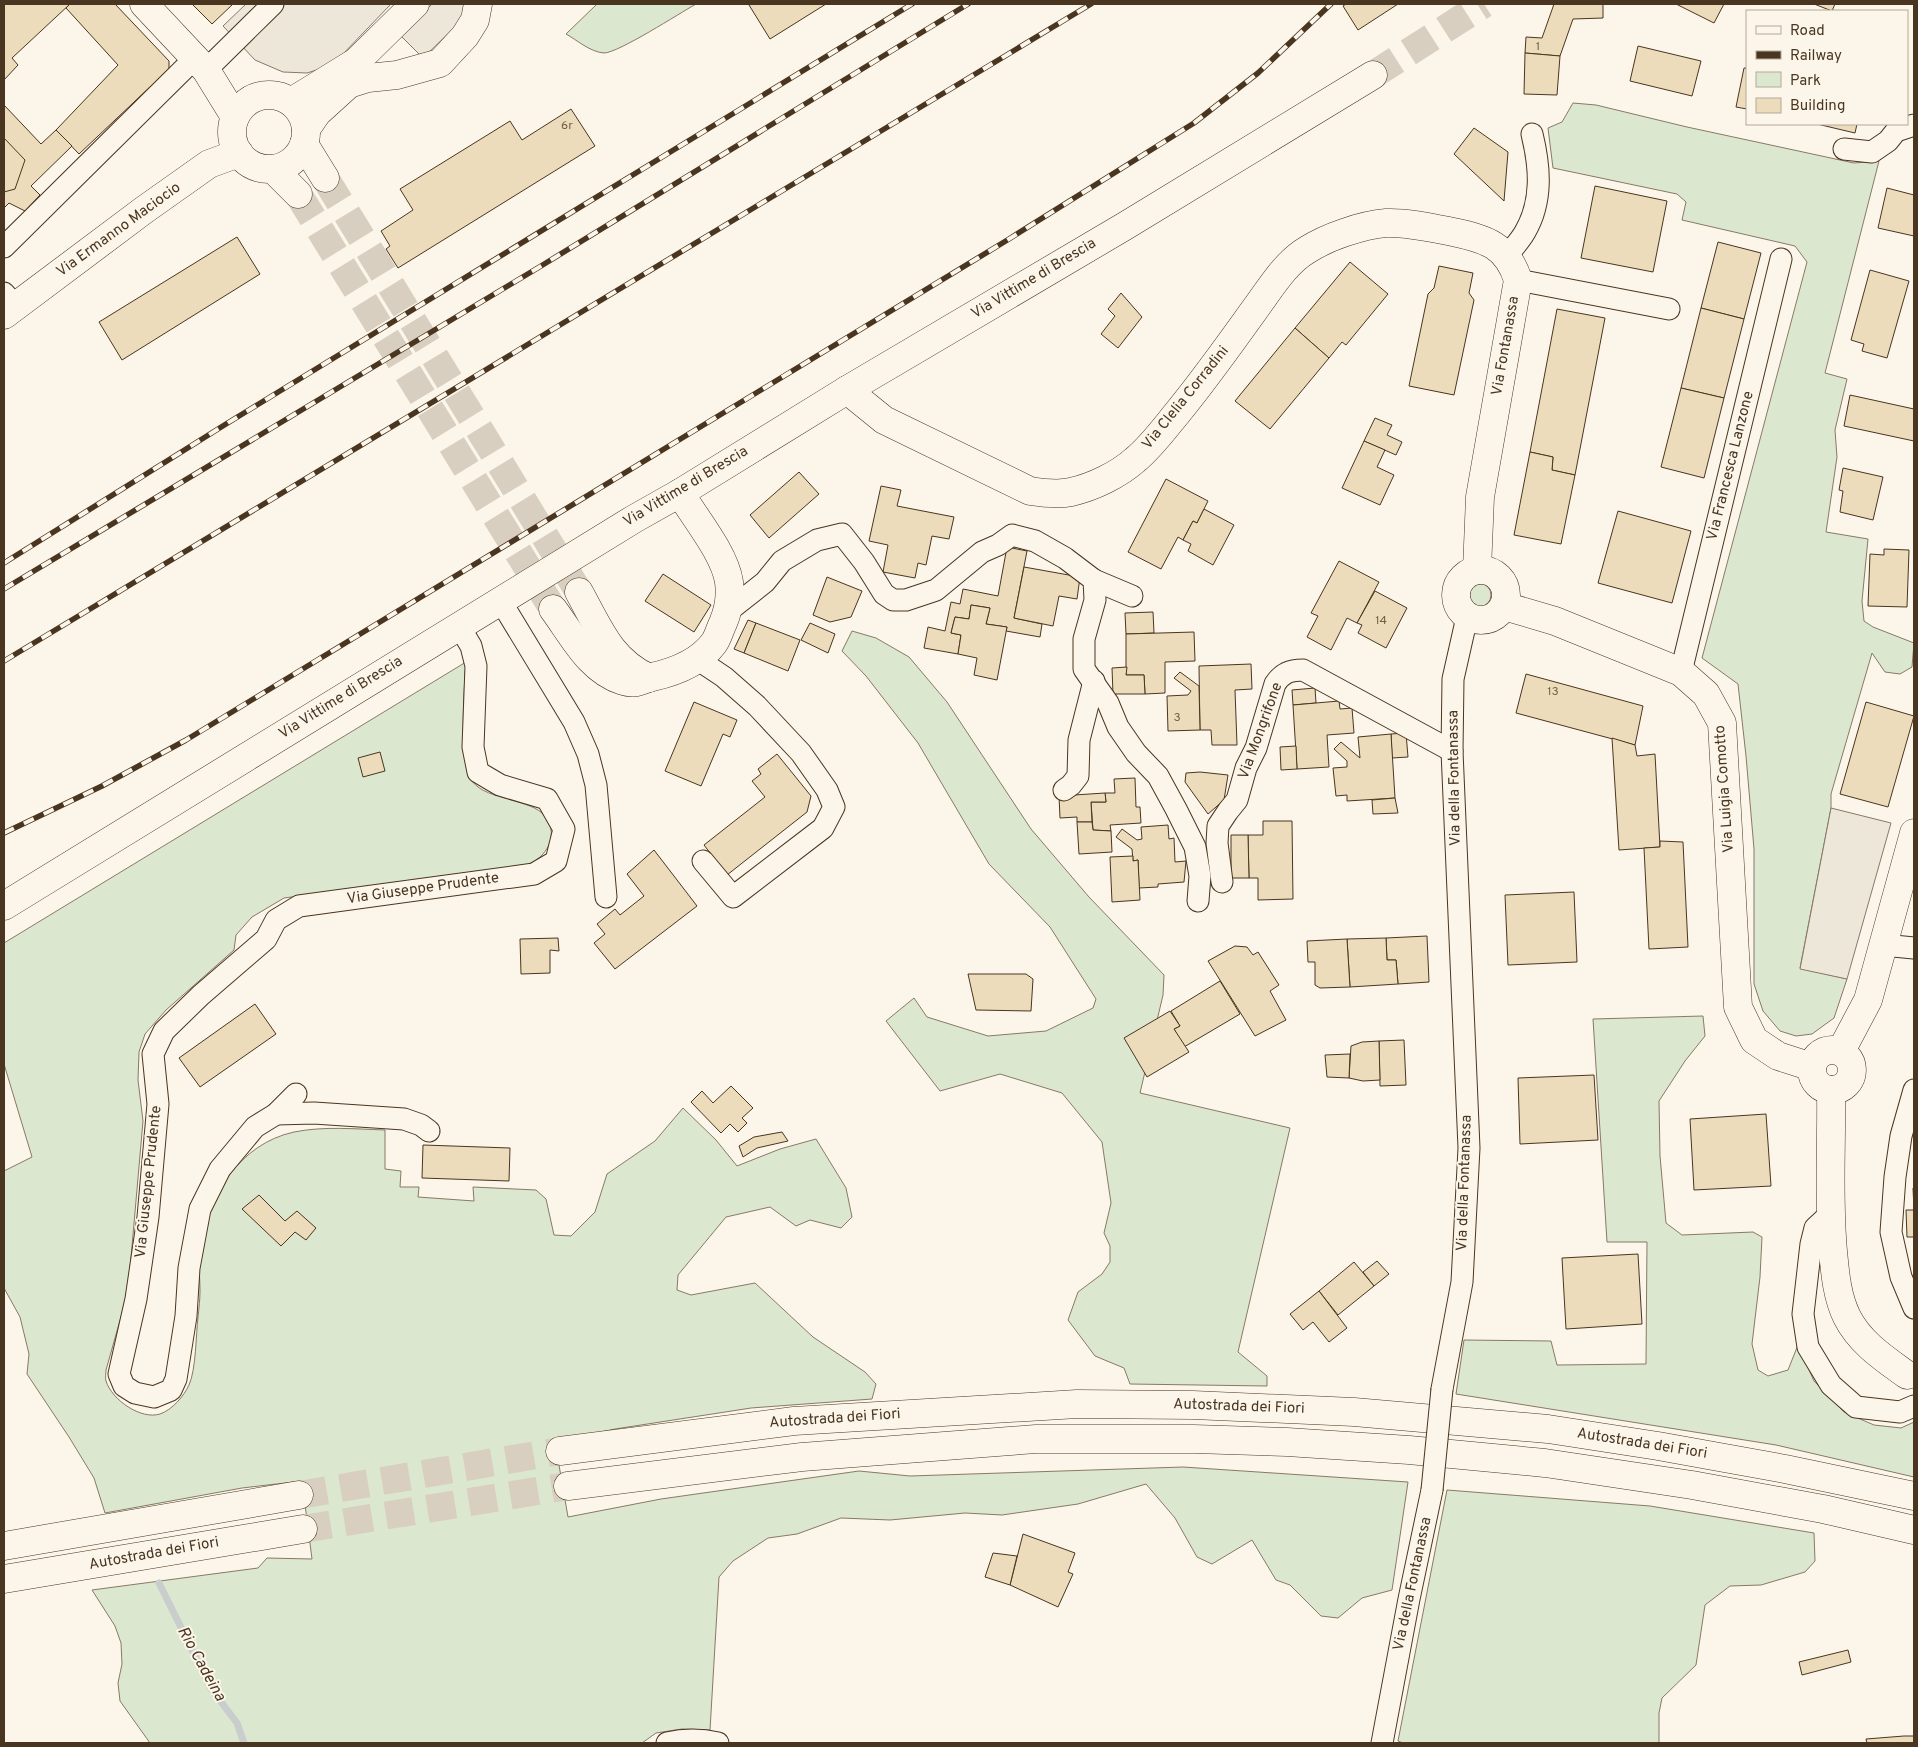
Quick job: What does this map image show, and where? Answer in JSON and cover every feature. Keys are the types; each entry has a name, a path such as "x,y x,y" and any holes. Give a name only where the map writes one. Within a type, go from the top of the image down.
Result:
{"main road":[{"path":"144,4 201,64 235,118"},
{"path":"291,102 356,62 415,4"},
{"path":"273,169 292,161 300,153 305,137 317,113 349,84 368,78 397,75 440,63 465,36 475,20 478,4"},
{"path":"201,64 260,96"},
{"name":"Via Vittime di Brescia","path":"4,906 500,600 1373,76"},
{"path":"298,194 273,169 254,165 245,160 239,153 234,142 232,129 235,118 242,107 250,100 260,96 276,96 291,102 301,114 305,137 325,178"},
{"name":"Via Ermanno Maciocio","path":"8,305 202,169 239,153"},
{"name":"Via Clelia Corradini","path":"847,390 884,420 1030,491 1070,493 1118,473 1154,442 1201,384 1284,270 1306,251 1335,235 1386,223 1429,227 1481,238 1494,245 1512,268"},
{"name":"Via Fontanassa","path":"1477,570 1480,498 1512,268"},
{"path":"553,609 591,662 606,673 623,681 638,683 663,675 683,668 706,652 715,642 727,612 730,598 729,581 721,558 680,493"},
{"path":"1477,570 1491,571 1502,580 1506,592 1504,606 1495,617 1481,621 1467,617 1457,606 1455,591 1462,577 1477,570"},
{"path":"579,592 610,647 622,662 649,678"},
{"name":"Via Luigia Comotto","path":"1504,606 1555,621 1681,672 1706,694 1722,723 1738,1007 1754,1040 1778,1056 1812,1067"},
{"path":"1841,1051 1868,1000 1914,833"},
{"path":"1835,1049 1841,1051 1848,1056 1852,1063 1851,1079 1839,1089 1823,1088 1816,1083 1813,1076 1812,1067 1814,1061 1823,1052 1835,1049"},
{"path":"1831,1090 1829,1215 1835,1274 1841,1300 1847,1318 1861,1338 1907,1375"},
{"name":"Autostrada dei Fiori","path":"560,1451 794,1420 1077,1404 1193,1404 1354,1412 1548,1429 1786,1469 1914,1496"},
{"path":"568,1486 802,1457 1036,1439 1194,1439 1287,1442 1409,1450 1545,1463 1692,1485 1823,1509 1914,1530"},
{"path":"4,1546 298,1495"},
{"name":"Autostrada dei Fiori","path":"4,1579 304,1529"}],"street":[{"path":"4,247 201,64 273,4"},
{"path":"1844,149 1872,152 1888,141 1896,132 1914,125"},
{"name":"Via Fontanassa","path":"1512,268 1535,206 1539,183 1538,160 1532,134"},
{"name":"Via Francesca Lanzone","path":"1681,672 1781,259"},
{"path":"1512,268 1669,309"},
{"path":"727,612 765,582 782,561 817,540 842,534 864,562 884,594 893,600 906,600 936,590 982,552 1012,535 1035,541 1065,558 1094,580 1132,596"},
{"path":"1094,580 1095,600 1084,639 1084,669 1108,703 1118,727 1136,753 1158,776 1176,808 1195,847 1200,876 1198,901"},
{"path":"500,600 574,722 588,754 596,785 606,897"},
{"name":"Via della Fontanassa","path":"1382,1743 1432,1490 1442,1389 1462,1282 1469,1148 1452,750 1453,679 1467,617"},
{"name":"Via Giuseppe Prudente","path":"296,1094 276,1114 254,1127 220,1168 200,1209 189,1268 186,1316 176,1378 171,1390 154,1397 135,1394 124,1386 119,1374 136,1299 148,1217 158,1104 153,1054 164,1031 201,995 266,939 276,920 299,906 534,874 556,862 564,829 547,799 500,785 478,772 473,747 476,666 471,646 459,626"},
{"path":"697,659 724,677 757,706 801,753 827,790 834,807 823,828 732,897 703,861"},
{"name":"Via Mongrifone","path":"1222,882 1217,839 1218,826 1237,800 1246,768 1256,748 1280,676 1295,670 1303,670 1452,750"},
{"path":"1064,790 1078,776 1079,740 1094,681"},
{"path":"1883,946 1914,948"},
{"path":"1914,1090 1901,1136 1895,1177 1891,1232 1901,1277 1914,1308"},
{"path":"276,1114 314,1113 404,1119 421,1125 429,1131"},
{"path":"1829,1215 1815,1228 1811,1244 1803,1314 1808,1347 1830,1385 1856,1406 1900,1412 1914,1406"},
{"path":"667,1743 707,1740 718,1743"}],"green space":[{"path":"597,4 696,4 622,47 604,53 589,48 566,34"},
{"path":"1573,103 1596,105 1687,127 1854,163 1879,161 1825,373 1847,379 1835,430 1837,457 1826,532 1868,539 1862,601 1864,621 1873,627 1914,643 1912,667 1900,674 1885,672 1872,653 1831,794 1831,808 1800,968 1847,979 1834,1018 1812,1034 1796,1036 1780,1031 1763,1011 1754,984 1754,849 1738,684 1702,658 1807,262 1795,246 1682,220 1686,202 1677,194 1553,168 1548,128 1562,122"},
{"path":"1479,583 1488,586 1491,595 1488,604 1479,607 1470,604 1467,595 1470,586"},
{"path":"852,631 876,638 909,657 947,702 1031,829 1089,897 1164,975 1163,995 1140,1093 1290,1128 1238,1352 1267,1376 1267,1386 1130,1384 1124,1368 1095,1356 1068,1320 1078,1292 1102,1274 1110,1262 1110,1246 1104,1233 1111,1203 1102,1142 1062,1093 1000,1074 940,1091 886,1021 914,998 927,1017 988,1036 1046,1031 1093,1008 1096,999 1050,927 989,864 918,743 866,676 842,651"},
{"path":"466,662 464,738 467,768 471,779 476,786 484,791 525,804 542,813 551,829 549,844 539,858 524,866 284,898 252,917 236,935 234,950 166,1010 145,1034 139,1052 138,1080 143,1121 128,1292 106,1370 106,1381 114,1395 128,1407 144,1414 152,1415 160,1414 169,1409 181,1398 187,1389 193,1370 195,1352 200,1297 200,1249 210,1210 229,1175 242,1160 274,1138 294,1132 317,1129 385,1130 385,1169 401,1171 400,1187 419,1187 418,1197 474,1201 473,1187 536,1190 546,1199 554,1235 571,1236 595,1212 607,1174 655,1141 683,1108 716,1140 737,1166 780,1149 816,1139 846,1188 852,1217 841,1228 810,1220 796,1226 770,1207 726,1217 678,1275 677,1290 691,1295 755,1283 813,1337 865,1372 876,1384 872,1399 751,1408 615,1429 555,1442 568,1517 661,1499 859,1471 910,1476 1183,1467 1408,1482 1392,1590 1362,1598 1338,1618 1321,1616 1290,1585 1276,1580 1252,1540 1212,1564 1197,1557 1175,1518 1146,1484 1078,1504 1002,1515 965,1513 890,1520 841,1518 797,1534 768,1538 733,1561 719,1577 710,1730 682,1729 656,1733 642,1743 150,1743 120,1701 118,1683 122,1664 121,1643 115,1626 92,1590 258,1568 267,1558 312,1559 302,1481 242,1488 105,1513 94,1478 27,1374 29,1354 20,1317 4,1288 4,1171 32,1157 4,1064 4,943"},
{"path":"1703,1016 1705,1036 1685,1061 1659,1101 1660,1156 1666,1223 1682,1235 1753,1232 1762,1237 1760,1277 1752,1344 1758,1370 1768,1376 1788,1370 1798,1345 1814,1381 1844,1412 1874,1425 1901,1428 1914,1422 1914,1477 1776,1445 1456,1394 1464,1340 1551,1341 1557,1365 1646,1364 1647,1242 1607,1242 1593,1019"},
{"path":"1447,1490 1650,1506 1814,1533 1815,1561 1805,1572 1761,1585 1730,1586 1705,1605 1696,1665 1662,1698 1659,1713 1659,1743 1403,1743 1398,1741"}],"shaded area":[{"path":"246,4 391,4 340,57 326,67 307,73 283,72 255,60 223,26"},
{"path":"432,4 467,4 468,7 455,27 423,58 401,36"},
{"path":"1831,808 1891,823 1847,979 1800,969"}],"building":[{"path":"4,4 70,4 12,58 18,65 4,80"},
{"path":"70,4 115,4 169,61 169,69 79,154 56,130 118,65 66,8"},
{"path":"192,4 233,4 212,24"},
{"path":"826,4 770,39 749,5"},
{"path":"1346,4 1398,4 1358,30 1343,6"},
{"path":"1554,4 1603,4 1603,18 1573,19 1560,56 1525,53 1526,37 1542,38"},
{"path":"1676,4 1724,4 1714,23"},
{"path":"1814,4 1835,4 1832,10"},
{"path":"1638,46 1701,61 1692,96 1630,81"},
{"path":"1525,53 1560,56 1557,95 1524,94"},
{"path":"1744,68 1746,68 1746,109 1736,107"},
{"path":"4,105 41,144 56,130 72,146 31,186 40,195 25,211 9,203 4,208"},
{"path":"571,109 595,146 398,268 386,249 390,246 381,231 413,210 400,189 510,121 522,140"},
{"path":"1821,125 1857,125 1855,133"},
{"path":"1474,128 1508,152 1504,201 1454,154"},
{"path":"4,138 25,160 15,189 4,192"},
{"path":"1595,186 1667,201 1653,272 1581,258"},
{"path":"1887,188 1914,195 1914,236 1878,228"},
{"path":"237,237 260,274 122,360 99,322"},
{"path":"1718,242 1761,253 1744,319 1701,308"},
{"path":"1350,262 1388,294 1346,345 1342,342 1329,358 1295,328"},
{"path":"1439,266 1473,273 1469,293 1474,300 1454,395 1409,386 1428,294 1434,288"},
{"path":"1870,270 1909,281 1887,358 1862,351 1864,344 1851,340"},
{"path":"1121,293 1142,317 1118,348 1101,334 1115,316 1108,309"},
{"path":"1701,308 1744,319 1724,398 1681,388"},
{"path":"1557,309 1605,318 1575,475 1552,470 1553,457 1530,452"},
{"path":"1295,328 1329,358 1270,429 1235,401"},
{"path":"1681,388 1724,398 1704,478 1661,467"},
{"path":"1850,395 1914,409 1914,441 1844,426"},
{"path":"1375,418 1392,425 1387,435 1402,442 1396,455 1364,441"},
{"path":"1364,441 1385,450 1377,467 1394,475 1380,505 1342,488"},
{"path":"1530,452 1553,457 1552,470 1575,475 1561,544 1514,535"},
{"path":"1843,468 1883,477 1873,520 1840,512 1843,491 1839,490"},
{"path":"799,472 819,494 769,538 750,515"},
{"path":"1166,479 1208,501 1197,523 1193,521 1183,540 1178,537 1161,569 1128,552"},
{"path":"881,486 901,490 897,506 954,517 949,539 932,536 926,565 918,563 915,578 883,572 888,545 869,541"},
{"path":"1204,509 1234,525 1213,565 1188,551 1191,544 1183,540 1193,521 1197,523"},
{"path":"1618,511 1691,531 1672,603 1598,583"},
{"path":"1007,547 1027,551 1014,618 1042,624 1040,637 1006,631 1007,627 986,624 990,608 971,605 969,619 955,617 951,633 961,635 958,654 924,648 928,627 945,631 951,602 960,604 963,589 998,596"},
{"path":"1884,549 1909,550 1907,607 1868,606 1870,554 1884,555"},
{"path":"1339,561 1379,582 1357,623 1347,618 1331,650 1307,637 1318,616 1311,613"},
{"path":"1024,567 1080,577 1077,599 1059,596 1053,626 1014,618"},
{"path":"663,574 711,605 694,632 645,601"},
{"path":"827,577 862,591 851,617 830,622 813,615"},
{"path":"1375,591 1407,608 1386,648 1358,633 1362,625 1357,623"},
{"path":"971,605 990,608 986,624 1007,627 997,680 974,675 977,658 958,654 961,635 951,633 955,617 969,619"},
{"path":"1153,612 1154,633 1126,634 1125,613"},
{"path":"748,620 756,623 744,653 734,649"},
{"path":"756,623 800,640 788,671 744,653"},
{"path":"810,623 835,634 828,653 801,640"},
{"path":"1194,632 1195,661 1165,662 1165,693 1145,694 1144,675 1126,675 1126,634"},
{"path":"1251,664 1252,689 1235,690 1237,745 1212,745 1211,730 1200,730 1199,666"},
{"path":"1127,667 1126,675 1144,675 1145,694 1113,694 1112,668"},
{"path":"1180,672 1199,686 1200,730 1168,731 1167,696 1188,695 1191,691 1174,678"},
{"path":"1526,674 1643,706 1635,745 1516,713"},
{"path":"1315,688 1316,703 1293,705 1292,690"},
{"path":"1339,701 1340,709 1352,708 1354,733 1327,735 1329,767 1297,769 1293,705"},
{"path":"694,702 737,720 730,737 723,734 701,786 665,771"},
{"path":"1866,702 1914,716 1888,807 1840,794"},
{"path":"1406,733 1408,757 1392,758 1391,734"},
{"path":"1391,734 1395,798 1347,801 1347,795 1336,796 1333,768 1347,767 1347,761 1334,749 1341,742 1360,758 1358,737"},
{"path":"1612,738 1635,745 1637,756 1655,754 1660,847 1619,850"},
{"path":"1296,746 1297,769 1281,770 1280,747"},
{"path":"380,752 385,771 363,777 358,758"},
{"path":"777,754 811,796 807,812 727,875 704,845 765,797 752,781 761,774 758,769"},
{"path":"1200,772 1228,775 1224,800 1208,814 1185,782 1186,773"},
{"path":"1135,778 1136,807 1140,807 1141,823 1110,825 1111,831 1093,830 1091,802 1106,802 1105,793 1115,793 1114,779"},
{"path":"1105,793 1106,802 1091,802 1092,822 1077,822 1077,817 1060,818 1059,796"},
{"path":"1395,798 1398,813 1373,814 1372,800"},
{"path":"1263,821 1292,821 1293,899 1258,900 1258,878 1249,878 1248,835 1263,835"},
{"path":"1077,822 1092,822 1093,830 1111,831 1112,852 1079,854"},
{"path":"1168,825 1169,839 1174,838 1175,862 1186,861 1184,882 1158,884 1158,887 1139,888 1138,860 1133,861 1132,849 1116,837 1122,829 1137,840 1142,839 1141,827"},
{"path":"1231,835 1248,835 1249,878 1231,878"},
{"path":"1660,841 1683,842 1688,947 1649,949 1644,848 1660,847"},
{"path":"654,850 697,906 615,969 594,943 605,934 597,924 615,909 620,915 644,896 627,874"},
{"path":"1133,856 1133,861 1138,860 1140,900 1112,902 1110,857"},
{"path":"1574,892 1577,962 1508,965 1505,895"},
{"path":"1427,936 1429,982 1398,984 1396,960 1387,960 1386,938"},
{"path":"558,938 559,951 550,950 550,973 521,974 520,939"},
{"path":"1386,938 1387,960 1396,960 1398,984 1350,987 1347,939"},
{"path":"1347,939 1350,987 1320,988 1315,985 1315,962 1308,962 1307,941"},
{"path":"1235,946 1247,947 1253,955 1258,952 1279,985 1270,991 1286,1020 1255,1036 1208,961"},
{"path":"968,974 1026,974 1033,979 1031,1011 976,1010"},
{"path":"1220,981 1240,1014 1184,1047 1174,1029 1180,1026 1171,1011"},
{"path":"255,1004 276,1034 200,1087 179,1058"},
{"path":"1170,1011 1180,1026 1174,1029 1189,1052 1147,1077 1124,1038"},
{"path":"1404,1040 1406,1085 1380,1086 1379,1041"},
{"path":"1379,1041 1380,1080 1363,1081 1349,1078 1351,1046 1362,1042"},
{"path":"1350,1054 1349,1078 1327,1077 1325,1055"},
{"path":"1594,1075 1598,1140 1520,1144 1518,1078"},
{"path":"731,1086 753,1108 742,1118 747,1123 738,1132 730,1124 721,1133 691,1102 702,1091 713,1103"},
{"path":"1766,1114 1771,1186 1694,1190 1690,1119"},
{"path":"782,1132 788,1141 757,1148 743,1157 739,1146 754,1137"},
{"path":"423,1145 510,1148 509,1181 422,1178"},
{"path":"259,1195 285,1221 297,1211 316,1228 306,1240 295,1232 281,1246 242,1209"},
{"path":"1906,1210 1914,1210 1914,1237 1907,1237"},
{"path":"1638,1254 1642,1324 1566,1329 1562,1258"},
{"path":"1377,1261 1389,1274 1374,1286 1363,1272"},
{"path":"1354,1262 1374,1286 1338,1315 1319,1291"},
{"path":"1319,1291 1347,1328 1329,1342 1313,1322 1303,1330 1290,1314"},
{"path":"1023,1534 1075,1553 1068,1572 1073,1574 1058,1607 1010,1585"},
{"path":"993,1553 1017,1556 1010,1585 985,1577"},
{"path":"1848,1650 1851,1662 1802,1675 1799,1662"},
{"path":"1914,1736 1914,1743 1867,1743 1866,1739"}],"waterway":[{"name":"Rio Cadeina","path":"159,1583 212,1690 237,1723 244,1743"}],"tunnel":[{"path":"1373,75 1484,4"},
{"path":"325,178 579,592"},
{"path":"298,194 553,609"},
{"path":"299,1495 560,1451"},
{"path":"303,1529 568,1486"}],"railway":[{"path":"4,563 226,424 912,4"},
{"path":"4,589 541,266 968,4"},
{"path":"4,661 1091,4"},
{"path":"4,833 102,786 186,740 1009,239 1194,123 1258,73 1331,4"}]}
